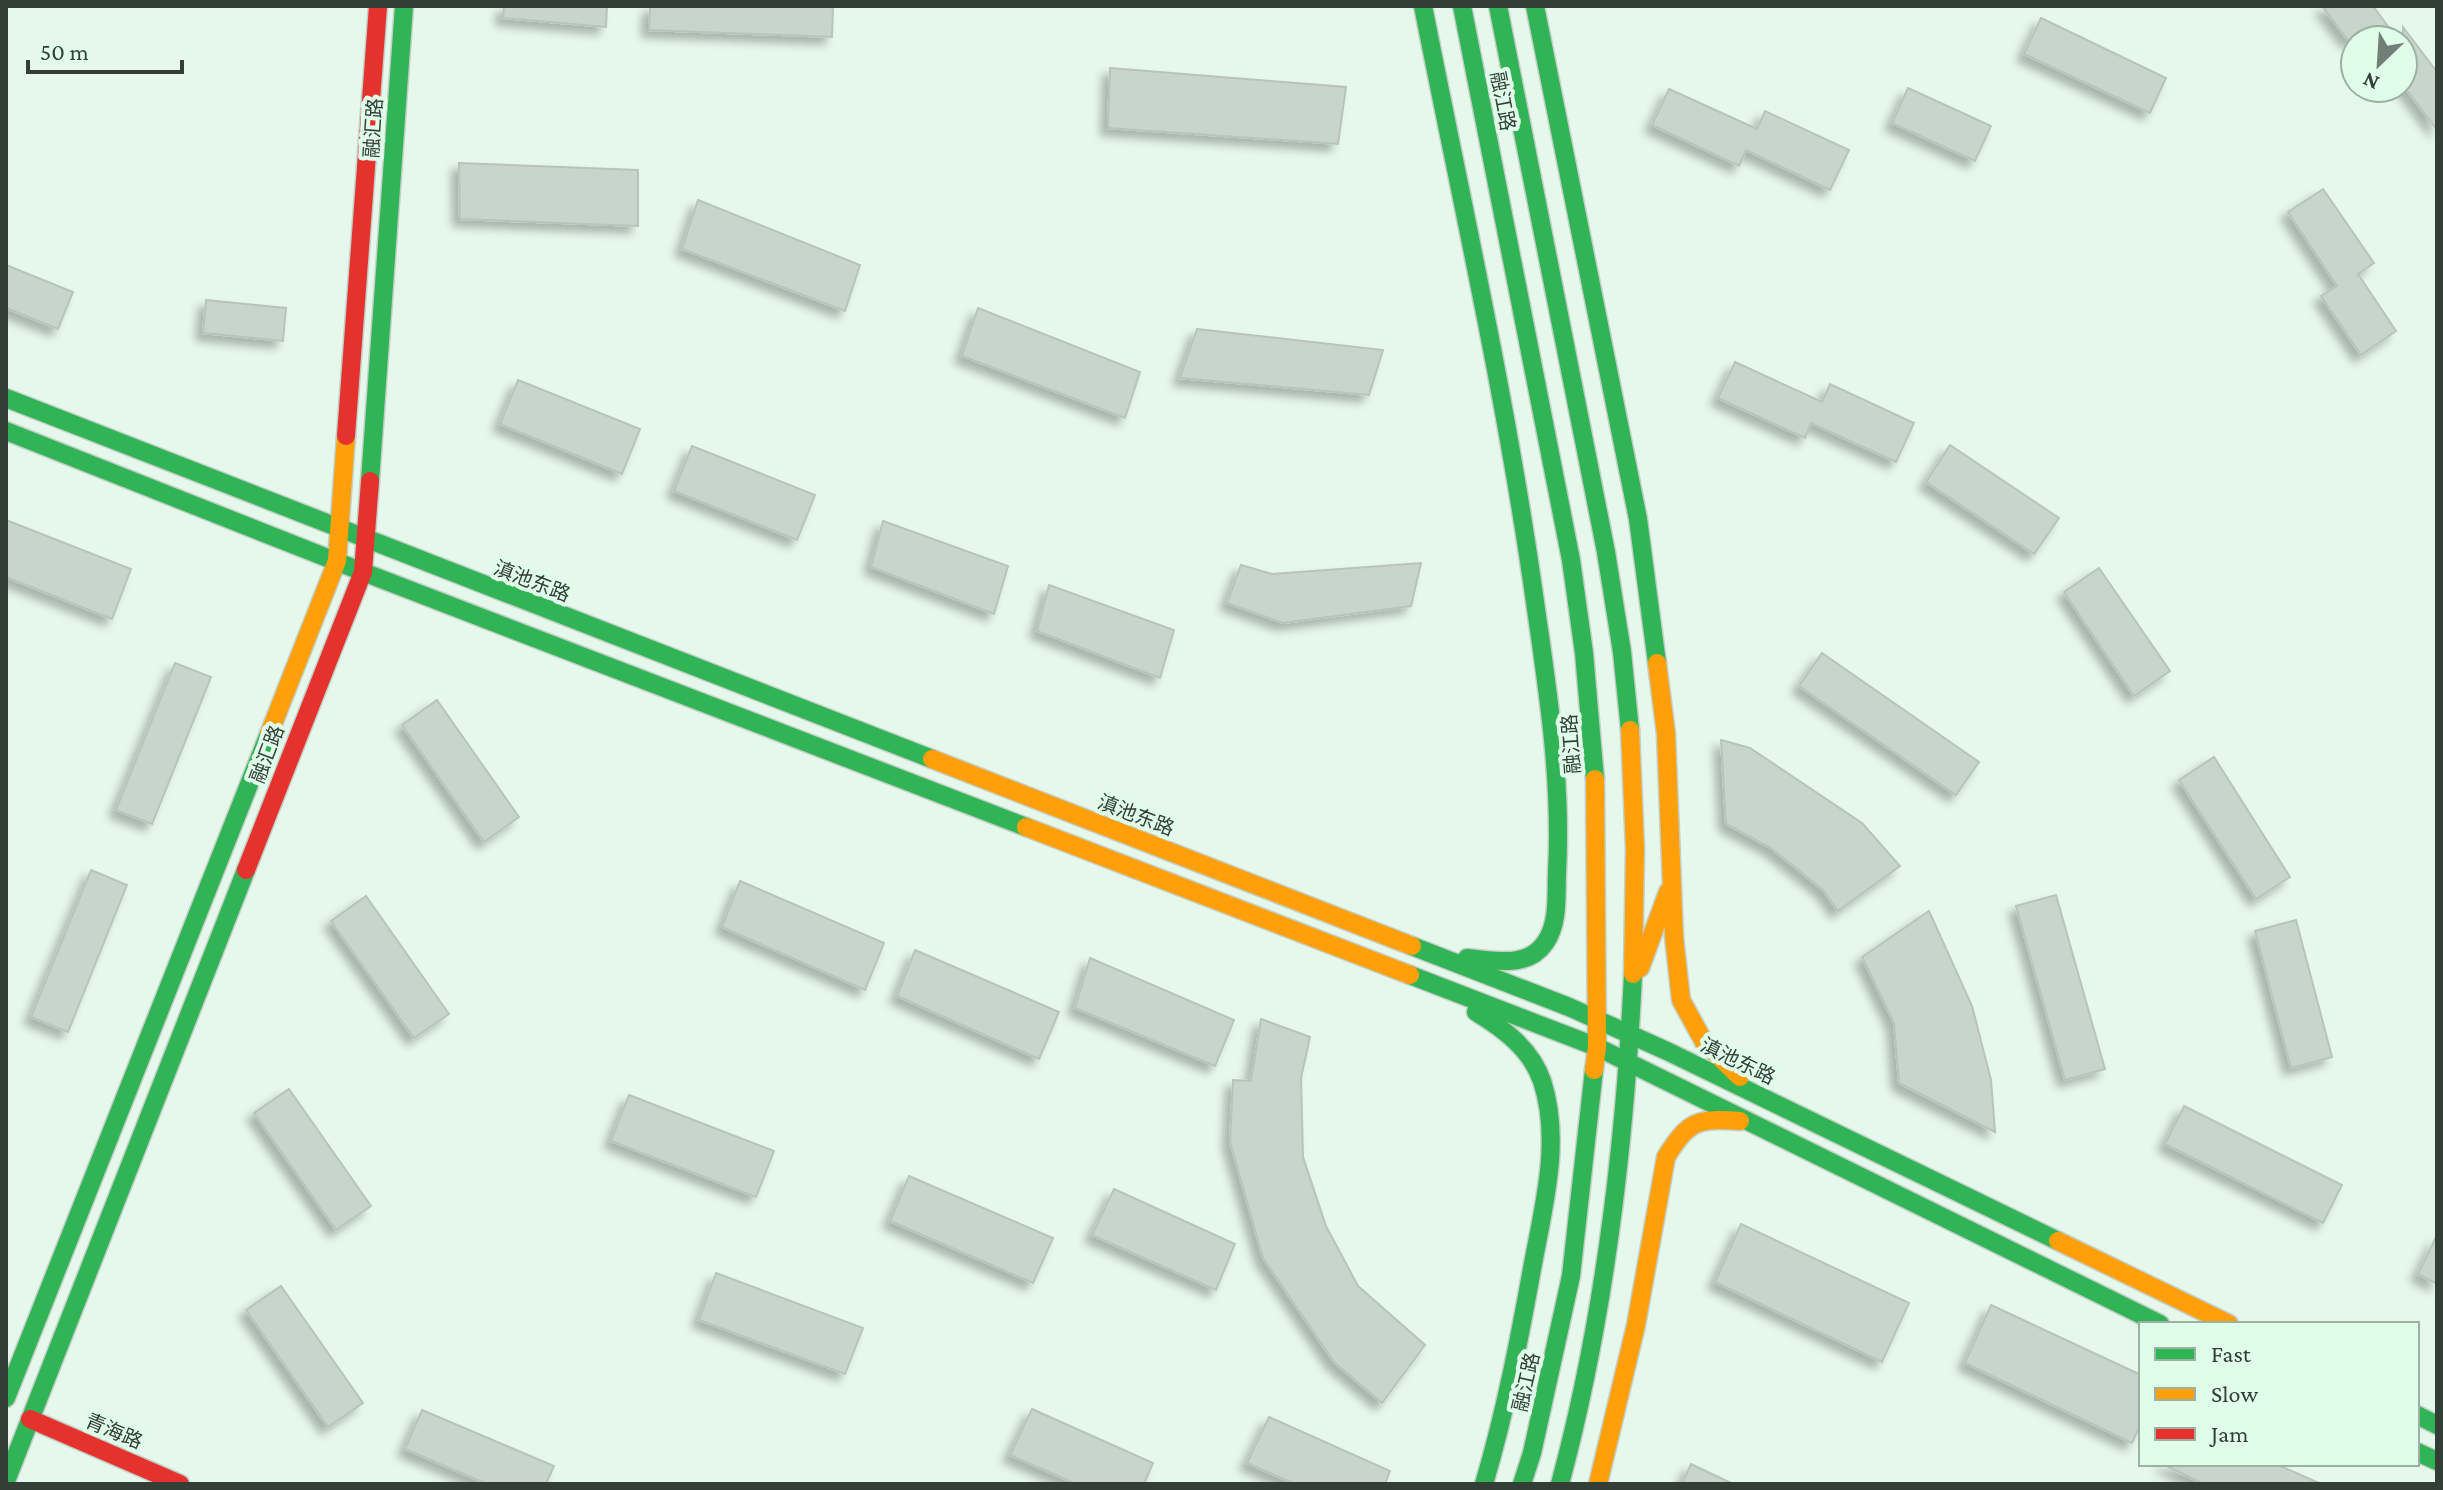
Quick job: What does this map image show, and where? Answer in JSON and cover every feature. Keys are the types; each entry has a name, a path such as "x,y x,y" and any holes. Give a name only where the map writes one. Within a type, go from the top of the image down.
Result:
{"street":[{"name":"融汇路","path":"6,1398 337,561 378,6"},
{"name":"融汇路","path":"6,1481 363,572 404,6"},
{"path":"1423,6 1522,507 1555,744 1560,821 1555,923 1546,942 1534,956 1512,962 1433,954"},
{"name":"融江路","path":"1462,6 1571,560 1594,755 1597,1047 1571,1276 1542,1410 1522,1484"},
{"name":"融江路","path":"1498,6 1609,563 1626,686 1631,767 1635,888 1632,990 1616,1197 1586,1374 1560,1484"},
{"path":"1535,6 1638,519 1666,734 1674,937 1681,1000 1704,1042 1725,1065 1767,1100"},
{"name":"滇池东路","path":"6,398 1597,1020 2225,1322"},
{"path":"6,431 363,572 1597,1047 2156,1322"},
{"path":"1560,821 1596,924"},
{"path":"1632,990 1672,881"},
{"path":"1407,972 1503,1028 1523,1045 1541,1080 1546,1099 1550,1131 1548,1177 1514,1372 1484,1484"},
{"path":"1598,1484 1636,1325 1666,1157 1677,1139 1691,1126 1708,1119 1753,1122"},
{"path":"1616,1197 1644,1277"},
{"path":"2419,1416 2437,1425"},
{"name":"青海路","path":"30,1419 180,1484"}],"building":[{"path":"504,6 607,6 606,27 503,18"},
{"path":"650,6 833,6 832,37 649,30"},
{"path":"2322,6 2373,6 2386,24 2339,24 2339,28"},
{"path":"2041,18 2166,78 2150,113 2024,54"},
{"path":"2419,48 2437,72 2437,130 2417,104"},
{"path":"1110,68 1346,87 1338,144 1108,128"},
{"path":"1908,88 1991,126 1975,161 1892,123"},
{"path":"1669,89 1757,129 1765,111 1849,150 1830,190 1746,150 1739,166 1652,125"},
{"path":"459,163 638,170 638,226 460,219"},
{"path":"2323,189 2374,263 2358,274 2396,331 2361,355 2321,296 2337,286 2288,212"},
{"path":"698,200 860,265 845,311 682,249"},
{"path":"6,265 73,292 58,329 6,308"},
{"path":"206,300 286,308 283,341 203,333"},
{"path":"978,308 1140,372 1125,418 962,356"},
{"path":"1197,329 1383,350 1369,395 1180,378"},
{"path":"1735,362 1822,402 1830,384 1914,423 1896,462 1811,423 1805,438 1718,398"},
{"path":"518,380 640,429 622,474 500,424"},
{"path":"1950,445 2059,518 2034,554 1926,482"},
{"path":"692,446 815,495 797,540 674,491"},
{"path":"6,520 131,569 112,619 6,577"},
{"path":"883,521 1008,566 994,614 871,567"},
{"path":"1421,563 1411,606 1283,623 1227,603 1241,565 1272,574"},
{"path":"2099,568 2170,671 2134,696 2064,592"},
{"path":"1049,585 1174,630 1160,678 1037,631"},
{"path":"1822,653 1979,762 1956,795 1799,686"},
{"path":"175,663 211,677 152,824 116,810"},
{"path":"437,700 519,817 484,842 402,725"},
{"path":"1721,740 1750,748 1862,823 1900,866 1838,911 1823,890 1771,848 1726,824"},
{"path":"2214,757 2290,877 2256,899 2179,780"},
{"path":"91,870 127,885 68,1032 31,1017"},
{"path":"740,881 884,943 865,990 722,927"},
{"path":"2056,895 2105,1069 2065,1080 2016,906"},
{"path":"366,896 449,1014 414,1038 331,921"},
{"path":"1929,911 1972,1006 1991,1080 1995,1132 1899,1083 1894,1023 1862,957"},
{"path":"2296,920 2332,1057 2291,1068 2255,931"},
{"path":"915,950 1059,1012 1039,1059 897,996"},
{"path":"1090,958 1234,1020 1215,1066 1075,1008"},
{"path":"1261,1019 1310,1037 1301,1078 1303,1157 1326,1226 1358,1286 1425,1345 1382,1403 1334,1362 1263,1258 1230,1142 1233,1080 1251,1081"},
{"path":"289,1089 371,1206 336,1230 254,1113"},
{"path":"629,1095 774,1151 756,1197 611,1141"},
{"path":"2184,1106 2342,1185 2323,1223 2165,1144"},
{"path":"909,1176 1053,1238 1033,1283 890,1221"},
{"path":"1114,1189 1235,1244 1216,1290 1092,1235"},
{"path":"1741,1224 1909,1303 1882,1362 1715,1282"},
{"path":"2437,1235 2437,1284 2418,1274"},
{"path":"716,1273 863,1328 845,1374 699,1320"},
{"path":"281,1286 363,1403 328,1427 246,1310"},
{"path":"1991,1305 2139,1374 2139,1428 2132,1443 1965,1363"},
{"path":"1032,1409 1153,1463 1144,1484 1076,1484 1010,1455"},
{"path":"422,1410 554,1466 546,1484 487,1484 405,1449"},
{"path":"1269,1417 1390,1471 1385,1484 1295,1484 1247,1463"},
{"path":"1691,1464 1733,1484 1682,1484"},
{"path":"2166,1466 2280,1466 2321,1484 2204,1484"}],"traffic: fast":[{"path":"370,481 404,6"},
{"path":"1423,6 1524,527 1545,669 1558,804 1556,910 1553,927 1545,943 1538,951 1520,960 1467,958"},
{"path":"1462,6 1571,560 1584,653 1595,779"},
{"path":"1498,6 1606,552 1622,652 1630,730"},
{"path":"1535,6 1638,519 1657,663"},
{"path":"6,398 932,759"},
{"path":"6,431 1026,827"},
{"path":"6,1398 269,734"},
{"path":"6,1481 246,870"},
{"path":"1412,946 1569,1007 1669,1052 2058,1241"},
{"path":"1560,1484 1601,1295 1625,1103 1633,974"},
{"path":"1410,975 1597,1047 2156,1322"},
{"path":"1476,1012 1524,1050 1537,1070 1548,1104 1551,1151 1541,1222 1511,1377 1484,1484"},
{"path":"1522,1484 1532,1453 1571,1276 1594,1070"},
{"path":"2419,1416 2437,1425"},
{"path":"2419,1453 2437,1461"}],"traffic: slow":[{"path":"269,734 337,561 346,436"},
{"path":"1657,663 1666,734 1674,937 1681,1000 1704,1042 1740,1077"},
{"path":"1630,730 1635,849 1633,974"},
{"path":"932,759 1412,946"},
{"path":"1594,1070 1597,1047 1595,779"},
{"path":"1026,827 1410,975"},
{"path":"1640,968 1668,892"},
{"path":"1598,1484 1636,1325 1666,1157 1681,1135 1696,1124 1714,1120 1740,1121"},
{"path":"2058,1241 2225,1322"}],"traffic: jam":[{"path":"346,436 378,6"},
{"path":"246,870 363,572 370,481"},
{"path":"30,1419 180,1484"}]}
